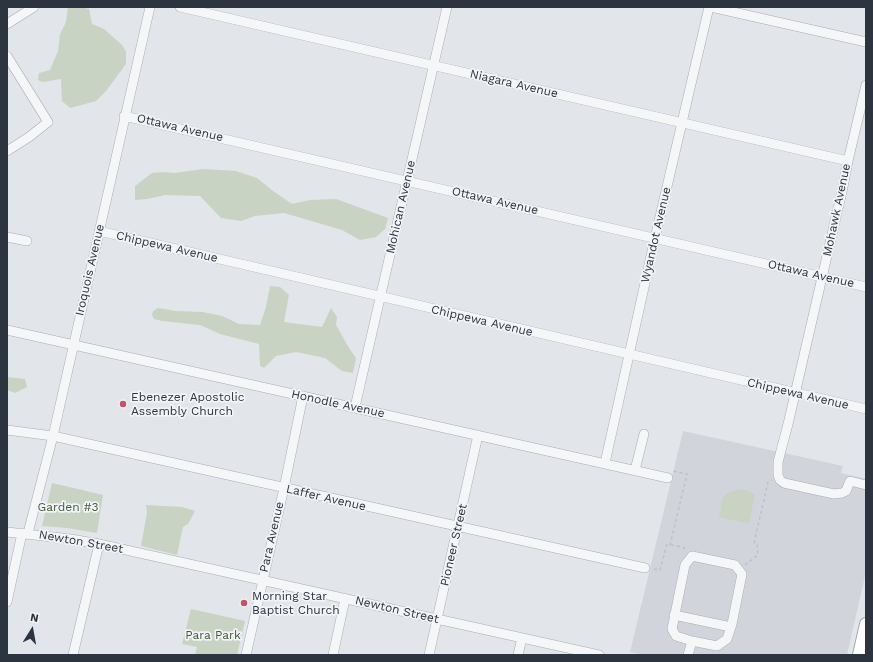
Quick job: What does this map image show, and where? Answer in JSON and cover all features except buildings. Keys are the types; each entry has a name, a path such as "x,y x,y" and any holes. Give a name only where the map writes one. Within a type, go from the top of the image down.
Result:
{"main road":[{"path":"859,655 866,624"}],"street":[{"path":"7,24 34,7"},
{"name":"Iroquois Avenue","path":"7,602 53,436 124,116 150,7"},
{"name":"Niagara Avenue","path":"180,7 848,161"},
{"name":"Mohican Avenue","path":"355,407 447,7"},
{"path":"710,7 866,42"},
{"name":"Wyandot Avenue","path":"605,463 655,238 710,7"},
{"path":"7,56 48,122 29,137 7,151"},
{"name":"Mohawk Avenue","path":"778,477 778,462 866,86"},
{"name":"Ottawa Avenue","path":"124,116 866,287"},
{"name":"Chippewa Avenue","path":"99,232 866,409"},
{"path":"7,237 28,241"},
{"name":"Honodle Avenue","path":"7,330 355,407 478,436 636,470 670,474"},
{"name":"Para Avenue","path":"246,655 284,488 303,396"},
{"name":"Laffer Avenue","path":"7,430 53,436 649,569"},
{"path":"636,470 644,434"},
{"name":"Pioneer Street","path":"429,655 478,436"},
{"path":"778,477 784,483 834,494 842,494 846,491 850,481 866,485"},
{"name":"Newton Street","path":"7,532 25,533 99,544 599,655"},
{"path":"73,655 99,544"},
{"path":"692,556 735,565 738,570 742,574 727,639 718,646 676,636 672,629 674,616 685,565 692,556"},
{"path":"333,655 345,599"},
{"path":"674,616 731,627"},
{"path":"518,655 522,638"},
{"path":"688,655 692,641"}],"path":[{"path":"649,569 660,570 667,544 670,544 687,474 670,474"},
{"path":"738,570 758,555 757,545 754,543 768,482 778,477"},
{"path":"670,544 683,547 692,556"}],"shaded area":[{"path":"683,431 843,466 841,473 866,479 866,572 847,655 644,655 630,652"}],"green space":[{"path":"68,7 81,7 89,9 92,24 104,29 122,45 126,52 126,64 106,91 96,101 70,108 62,101 61,79 43,82 38,80 39,73 50,70 58,51 60,34 66,22"},
{"path":"203,169 236,171 257,178 292,204 310,200 336,199 388,218 385,229 376,237 360,240 342,230 284,213 255,216 241,221 221,218 200,196 165,195 135,200 135,186 152,173 175,173"},
{"path":"270,286 280,287 289,295 284,322 322,327 331,308 337,317 336,325 356,358 353,373 342,371 325,358 296,352 276,356 264,368 260,366 259,344 220,334 200,325 154,319 152,315 153,311 158,308 176,311 203,312 222,316 239,324 260,325 266,307"},
{"path":"7,377 25,379 27,387 15,393 7,390"},
{"name":"Garden #3","path":"52,483 103,495 97,533 42,526"},
{"path":"739,489 755,494 749,524 719,517 722,499 727,493"},
{"path":"146,505 182,507 195,511 188,524 183,527 177,555 141,546 147,512"},
{"name":"Para Park","path":"191,609 245,621 237,655 195,655 197,647 182,644"}],"place":[{"name":"Ebenezer Apostolic Assembly Church","path":"123,404"},
{"name":"Morning Star Baptist Church","path":"244,603"}]}
